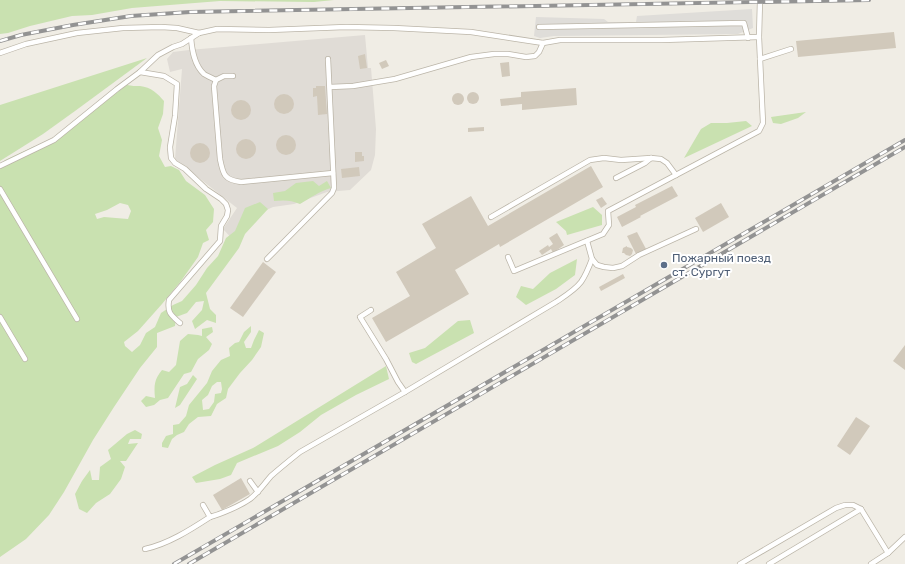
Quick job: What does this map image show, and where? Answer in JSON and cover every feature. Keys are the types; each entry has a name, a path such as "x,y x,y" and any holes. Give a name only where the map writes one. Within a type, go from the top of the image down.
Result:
{"lane":[{"path":"508,257 514,271 603,234 609,225 608,211 759,131 763,124 759,38 760,0"},
{"path":"539,28 744,23 748,38"},
{"path":"0,53 26,44 77,33 123,28 161,27 177,28 199,33 217,30 346,27 394,28 471,32 543,43 560,40 759,38"},
{"path":"0,166 54,140 140,72 158,55 182,44 199,33"},
{"path":"191,38 193,54 198,66 204,74 216,80"},
{"path":"330,87 353,86 395,79 471,57 494,54 508,54 526,57 535,56 539,52 543,43"},
{"path":"760,59 791,49"},
{"path":"267,259 332,193 334,188 328,59"},
{"path":"140,72 164,76 177,84 175,116 170,147 171,158 206,189 221,199 226,204 228,210 227,216 221,226 220,241 169,300 168,308 170,314 180,323"},
{"path":"234,76 224,76 216,80 214,86 220,159 222,171 227,178 232,181 241,182 334,173"},
{"path":"491,217 590,160 604,158 621,160 651,158 661,159 667,163 676,175"},
{"path":"616,178 645,163 651,158"},
{"path":"0,189 77,319"},
{"path":"587,240 592,259 597,265 613,268 622,266 639,256 696,229"},
{"path":"145,549 155,547 210,517 222,514 249,500 287,462 300,452 405,392 556,302 581,282 589,269 592,259"},
{"path":"370,310 360,317 405,392"},
{"path":"0,317 25,359"},
{"path":"250,481 258,492"},
{"path":"203,505 210,517"},
{"path":"740,564 836,508 845,505 853,505 861,509 888,553"},
{"path":"769,564 861,509"},
{"path":"871,564 888,553 905,537"}],"shaded area":[{"path":"752,9 753,28 738,34 554,36 540,38 534,36 536,17 604,19 608,22 636,22 637,16"},
{"path":"365,35 368,68 371,68 376,129 375,155 371,170 350,190 327,192 294,204 273,207 262,212 236,243 223,229 237,208 175,159 182,69 170,72 167,59 173,52 189,50"}],"green space":[{"path":"0,0 334,0 314,2 220,1 132,8 92,15 72,16 0,34"},
{"path":"147,58 43,134 0,161 0,105"},
{"path":"127,85 151,89 164,101 163,114 158,128 162,140 159,156 165,167 171,166 179,170 186,181 205,195 214,209 213,222 206,230 209,240 203,243 198,257 162,304 138,331 124,342 125,346 132,352 140,345 146,333 155,327 161,313 182,301 196,285 207,268 218,256 226,238 235,231 245,208 260,202 268,209 245,234 239,248 206,293 210,309 216,315 216,323 207,320 195,329 192,321 202,310 204,301 196,302 187,313 176,317 175,326 157,333 157,347 140,368 114,407 49,515 26,539 0,557 0,165 5,160 35,146 45,146","holes":["120,203 128,205 131,211 128,219 104,217 97,219 95,214"]},
{"path":"806,112 798,118 781,124 773,123 771,117"},
{"path":"746,121 752,126 684,158 701,129 711,123"},
{"path":"313,181 319,186 327,181 331,188 300,204 281,200 274,201 273,193 285,191 296,183"},
{"path":"593,207 602,215 602,225 567,235 566,231 556,222"},
{"path":"577,259 575,275 556,289 526,305 516,297 521,286 533,289 550,273"},
{"path":"470,320 474,333 416,364 412,362 409,353 425,348 458,321"},
{"path":"251,326 251,332 244,342 246,348 251,348 259,330 264,333 261,347 228,389 226,398 217,404 211,416 198,417 189,424 184,432 172,439 168,448 162,447 162,443 166,436 173,434 173,425 179,424 186,416 189,405 207,383 212,371 221,360 230,356 229,348 235,343 239,342 244,332","holes":["217,382 221,382 221,393 215,394 214,402 209,409 203,410 202,400 208,395 212,386"]},
{"path":"212,327 213,332 206,337 212,344 209,350 198,359 191,372 184,374 168,398 146,407 141,401 146,396 155,398 155,383 159,374 162,370 169,372 176,365 180,341 188,334 202,336 202,329"},
{"path":"386,366 389,379 356,395 321,415 300,432 278,446 237,463 231,475 220,479 196,483 192,477 253,448"},
{"path":"193,375 197,379 180,405 175,408 180,387 187,384"},
{"path":"135,430 142,434 141,439 130,439 128,444 138,443 126,461 120,461 125,467 121,479 110,494 96,503 87,513 79,509 75,494 82,481 90,470 92,480 99,480 100,467 111,459 108,450 127,434"}],"building":[{"path":"894,32 896,48 798,57 796,41"},
{"path":"365,54 367,68 360,69 358,56"},
{"path":"386,60 389,66 382,69 379,63"},
{"path":"509,62 510,76 502,77 500,63"},
{"path":"316,86 325,86 327,114 318,115 317,96 313,97 313,88 316,88"},
{"path":"576,88 577,105 522,110 522,104 501,106 500,99 521,97 521,92"},
{"path":"475,92 478,93 478,103 471,104 468,103 467,96 468,93"},
{"path":"460,93 463,94 463,104 456,105 453,104 452,97 453,94"},
{"path":"280,94 288,94 294,100 294,108 288,114 280,114 274,108 274,100"},
{"path":"237,100 245,100 251,106 251,114 245,120 237,120 231,114 231,106"},
{"path":"484,127 484,131 468,132 468,128"},
{"path":"282,135 290,135 296,141 296,149 290,155 282,155 276,149 276,141"},
{"path":"242,139 250,139 256,145 256,153 250,159 242,159 236,153 236,145"},
{"path":"196,143 204,143 210,149 210,157 204,163 196,163 190,157 190,149"},
{"path":"355,152 362,152 364,161 355,162"},
{"path":"591,166 603,187 500,247 499,244 455,270 469,294 386,342 372,318 410,296 396,272 436,248 422,224 471,196 488,226"},
{"path":"359,167 360,176 342,178 341,169"},
{"path":"672,186 678,196 622,227 617,217 636,207 635,205"},
{"path":"602,197 607,204 601,208 596,200"},
{"path":"721,203 729,217 703,232 695,218"},
{"path":"637,232 646,249 636,254 627,236"},
{"path":"557,233 564,245 553,253 551,249 542,255 539,251 548,245 549,247 553,244 549,238"},
{"path":"627,246 633,250 630,256 622,253 623,248"},
{"path":"263,262 276,272 243,317 230,308"},
{"path":"623,274 625,278 601,291 599,287"},
{"path":"905,345 905,370 893,361"},
{"path":"856,417 870,426 850,455 837,446"},
{"path":"241,478 250,494 222,510 213,495"}],"railway":[{"path":"0,41 21,35 73,25 131,16 190,12 869,0"},
{"path":"174,564 905,140"},
{"path":"189,564 905,147"}],"place":[{"name":"Пожарный поезд ст. Сургут","path":"664,265"}]}
